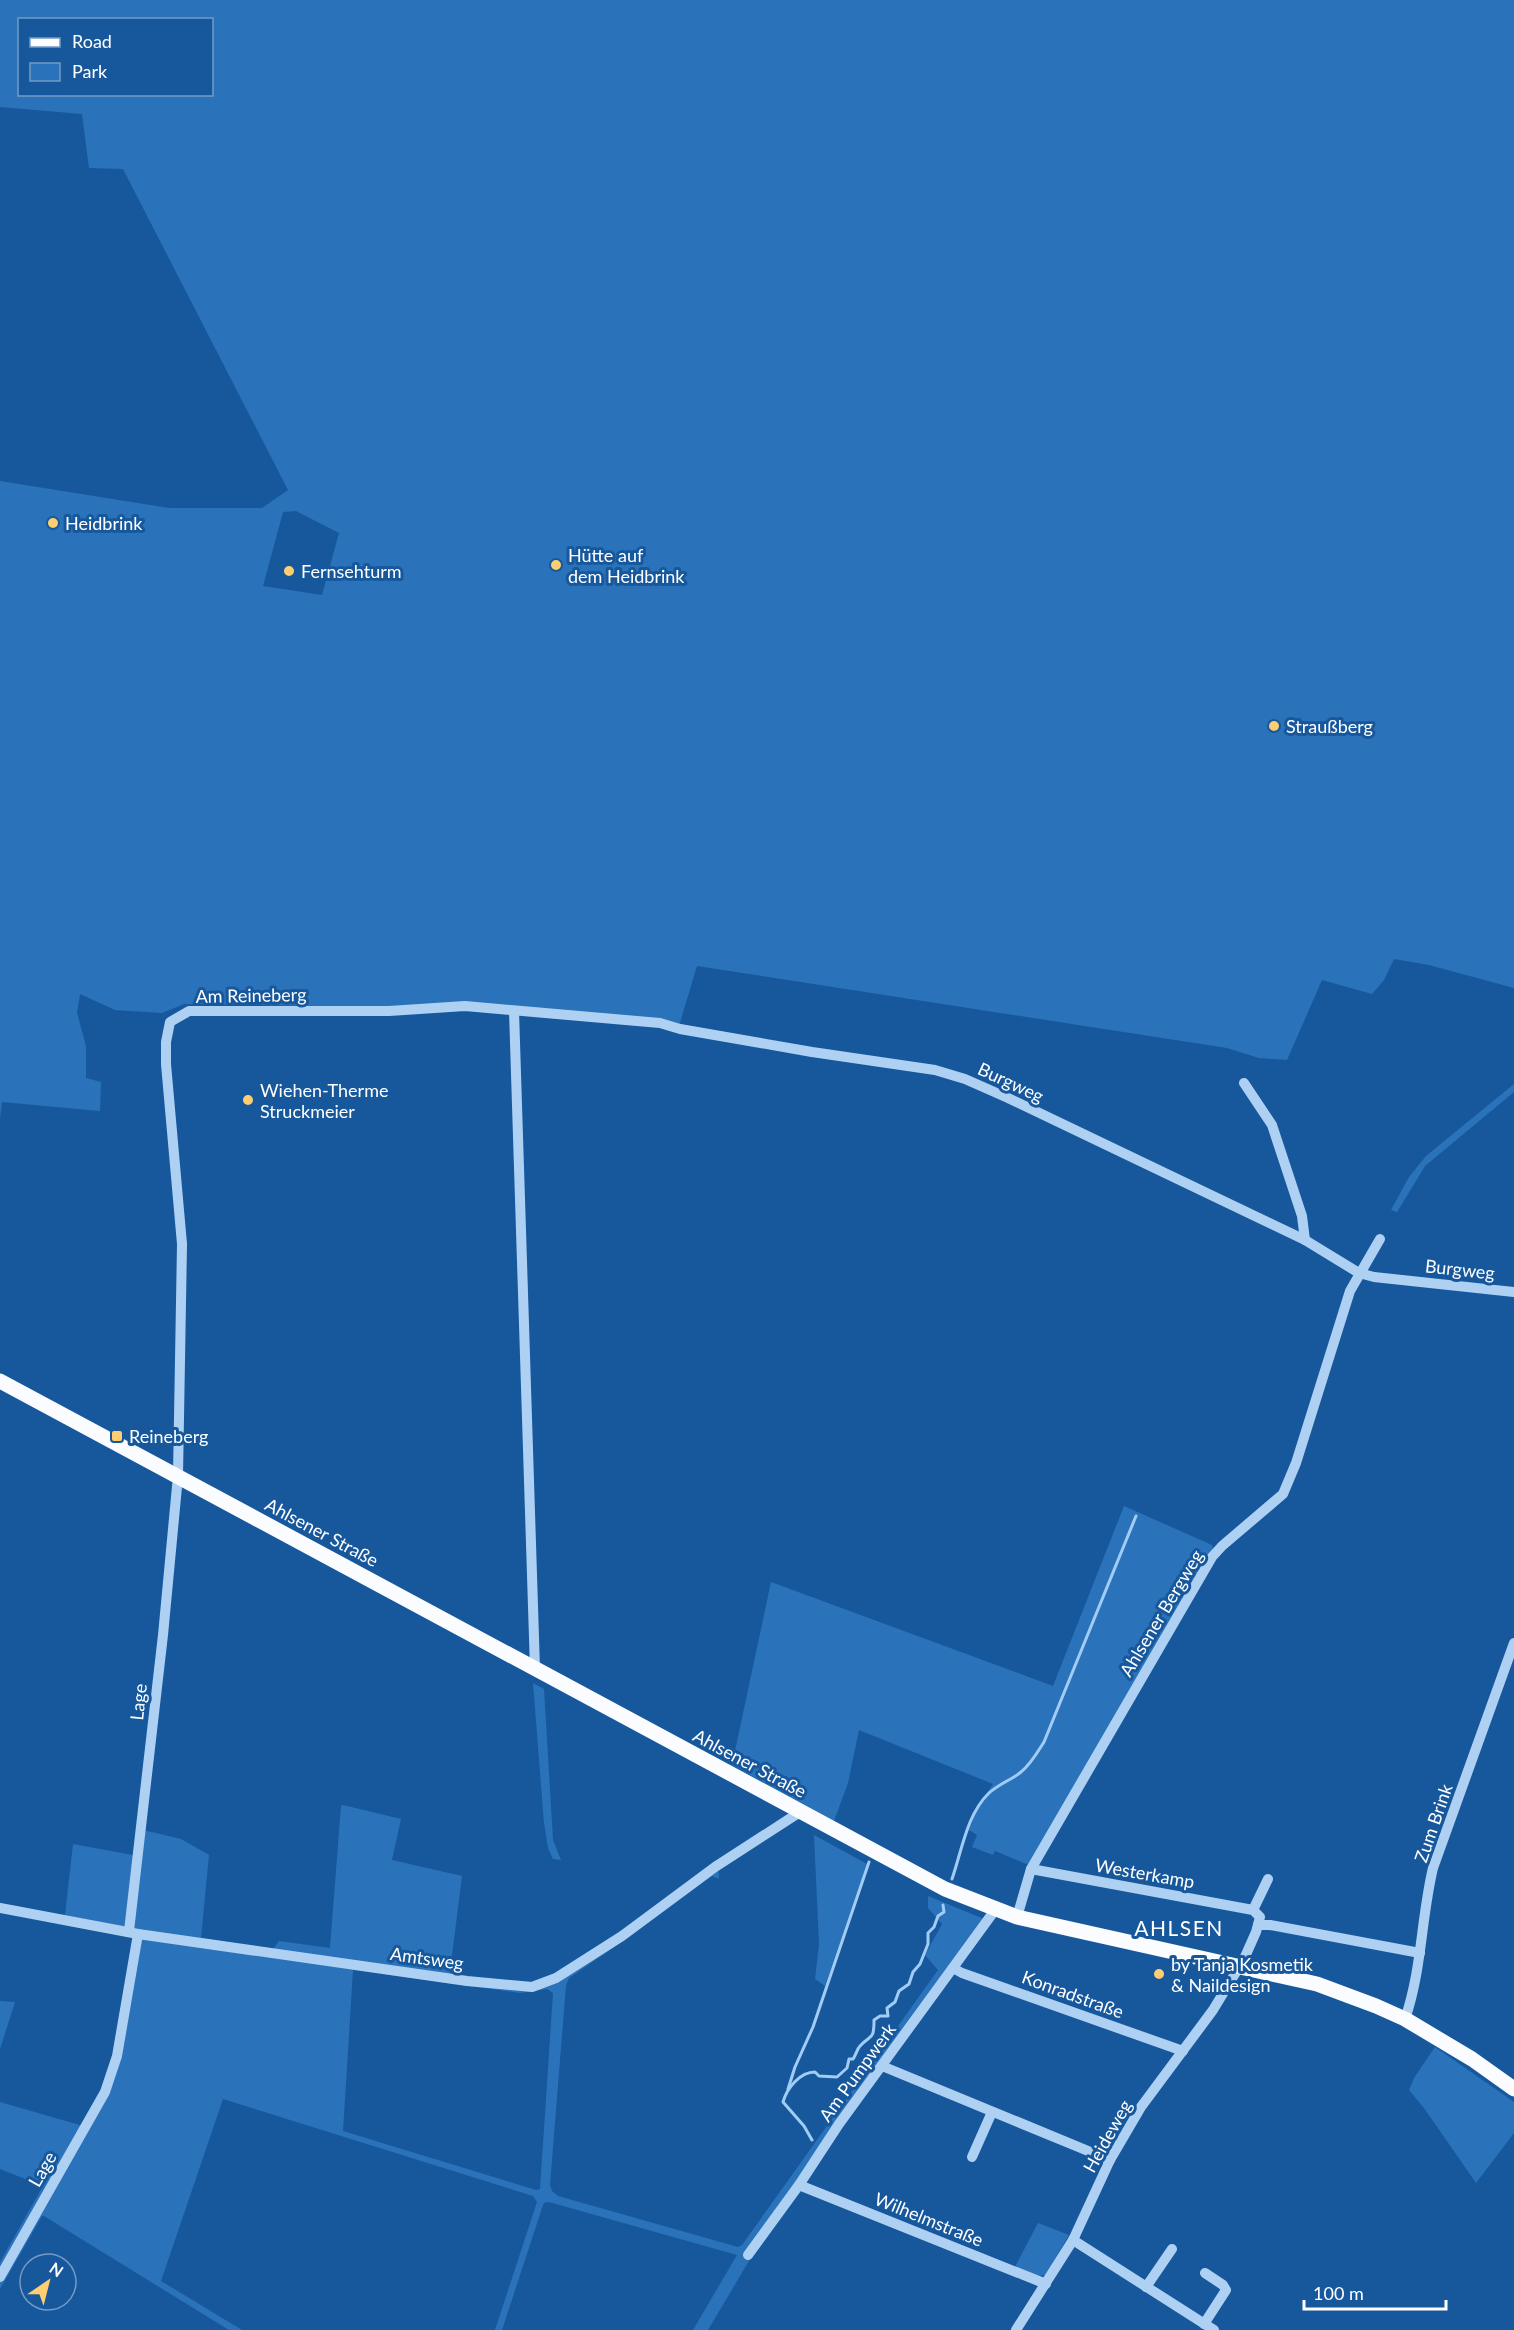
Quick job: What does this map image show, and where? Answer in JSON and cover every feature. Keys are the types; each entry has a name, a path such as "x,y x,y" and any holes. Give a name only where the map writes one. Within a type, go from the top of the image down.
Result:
{"main road":[{"name":"Ahlsener Straße","path":"0,1381 945,1889 1017,1917 1317,1984 1405,2019 1455,2048 1514,2089"}],"street":[{"name":"Am Reineberg","path":"178,1476 182,1244 166,1064 166,1042 170,1022 189,1011 389,1011 465,1006 660,1023 680,1029"},
{"path":"514,1011 535,1669"},
{"name":"Burgweg","path":"680,1029 935,1070 965,1079 1305,1240 1359,1273 1374,1277 1514,1292"},
{"path":"1244,1083 1272,1125 1302,1216 1305,1240"},
{"name":"Ahlsener Bergweg","path":"1017,1917 1031,1869 1212,1557 1283,1494 1296,1463 1350,1291 1380,1239"},
{"name":"Lage","path":"0,2277 105,2092 117,2056 134,1933 178,1476"},
{"name":"Zum Brink","path":"1405,2019 1414,1987 1426,1900 1433,1868 1514,1643"},
{"name":"Amtsweg","path":"0,1908 134,1933 467,1981 532,1987 556,1978 622,1936 716,1867 800,1812"},
{"name":"Westerkamp","path":"1031,1869 1253,1910"},
{"path":"1240,1965 1258,1925 1260,1917 1253,1910 1268,1879"},
{"name":"Am Pumpwerk","path":"748,2255 839,2124 995,1910"},
{"path":"1258,1925 1270,1925 1420,1953"},
{"name":"Heideweg","path":"1016,2330 1073,2240 1110,2160 1141,2107 1213,2010 1240,1965"},
{"name":"Konradstraße","path":"953,1968 1183,2051"},
{"path":"882,2066 1110,2160"},
{"path":"972,2157 992,2112"},
{"name":"Wilhelmstraße","path":"799,2184 1046,2284"},
{"path":"1073,2240 1209,2327 1226,2290 1223,2285 1205,2273"},
{"path":"1146,2287 1172,2249"}],"green space":[{"path":"0,0 1514,0 1514,988 1429,965 1394,959 1384,980 1372,994 1322,980 1287,1060 1259,1058 1227,1048 697,966 679,1026 661,1021 388,1007 184,1004 162,1013 115,1010 80,994 77,1013 86,1046 86,1078 101,1082 100,1111 2,1102 0,1119 0,481 169,508 262,508 288,490 123,169 89,168 82,114 0,107","holes":["296,511 339,533 322,595 263,586 283,512"]},
{"path":"1514,1084 1514,1092 1425,1166 1397,1212 1391,1210 1409,1177 1426,1156"},
{"path":"1124,1506 1212,1545 1213,1549 1029,1865 995,1851 993,1855 972,1847 977,1835 969,1830 979,1804 993,1784 859,1730 848,1783 834,1821 732,1765 771,1582 1053,1686"},
{"path":"533,1683 544,1689 553,1840 561,1860 553,1859 548,1848 544,1823"},
{"path":"343,1805 401,1819 392,1860 462,1876 449,1979 520,1990 557,1980 718,1860 719,1879 712,1876 569,1978 566,1985 550,2185 552,2191 558,2196 738,2247 742,2245 938,1970 925,1955 942,1924 928,1908 928,1896 984,1919 753,2254 708,2330 693,2330 737,2255 549,2202 544,2203 542,2208 502,2330 495,2330 537,2202 533,2196 223,2099 161,2281 242,2330 229,2330 44,2216 21,2252 18,2252 18,2258 0,2289 0,2262 43,2186 0,2169 0,2102 83,2126 109,2086 141,1931 65,1915 73,1844 138,1856 143,1830 181,1839 209,1855 201,1938 273,1949 279,1941 330,1948 341,1806","holes":["353,1970 520,1993 547,1989 553,1993 540,2189 536,2190 343,2131"]},
{"path":"814,1835 867,1864 825,1986 815,1979 819,1944"},
{"path":"0,2001 15,2002 0,2049"},
{"path":"1435,2047 1514,2102 1514,2133 1476,2183 1409,2090 1414,2078"},
{"path":"1038,2223 1069,2235 1045,2275 1039,2276 1015,2267"}],"waterway":[{"path":"952,1879 975,1811 989,1793 1025,1769 1044,1742 1136,1516"},
{"path":"788,2089 813,2027 869,1862"},
{"path":"812,2140 804,2126 783,2102 788,2091 799,2078 809,2073 815,2072 819,2076 837,2077 847,2068 849,2059 853,2059 859,2047 871,2036 874,2020 880,2016 888,2016 887,2008 895,2002 899,1991 909,1984 928,1944 928,1933 934,1927 938,1916 944,1912 943,1905"}],"place":[{"name":"Heidbrink","path":"53,523"},
{"name":"Hütte auf dem Heidbrink","path":"556,565"},
{"name":"Fernsehturm","path":"289,571"},
{"name":"Straußberg","path":"1274,726"},
{"name":"Wiehen-Therme Struckmeier","path":"248,1100"},
{"name":"Reineberg","path":"117,1436"},
{"name":"by Tanja Kosmetik & Naildesign","path":"1159,1974"}],"district":[{"name":"AHLSEN","path":"1179,1927"}]}
